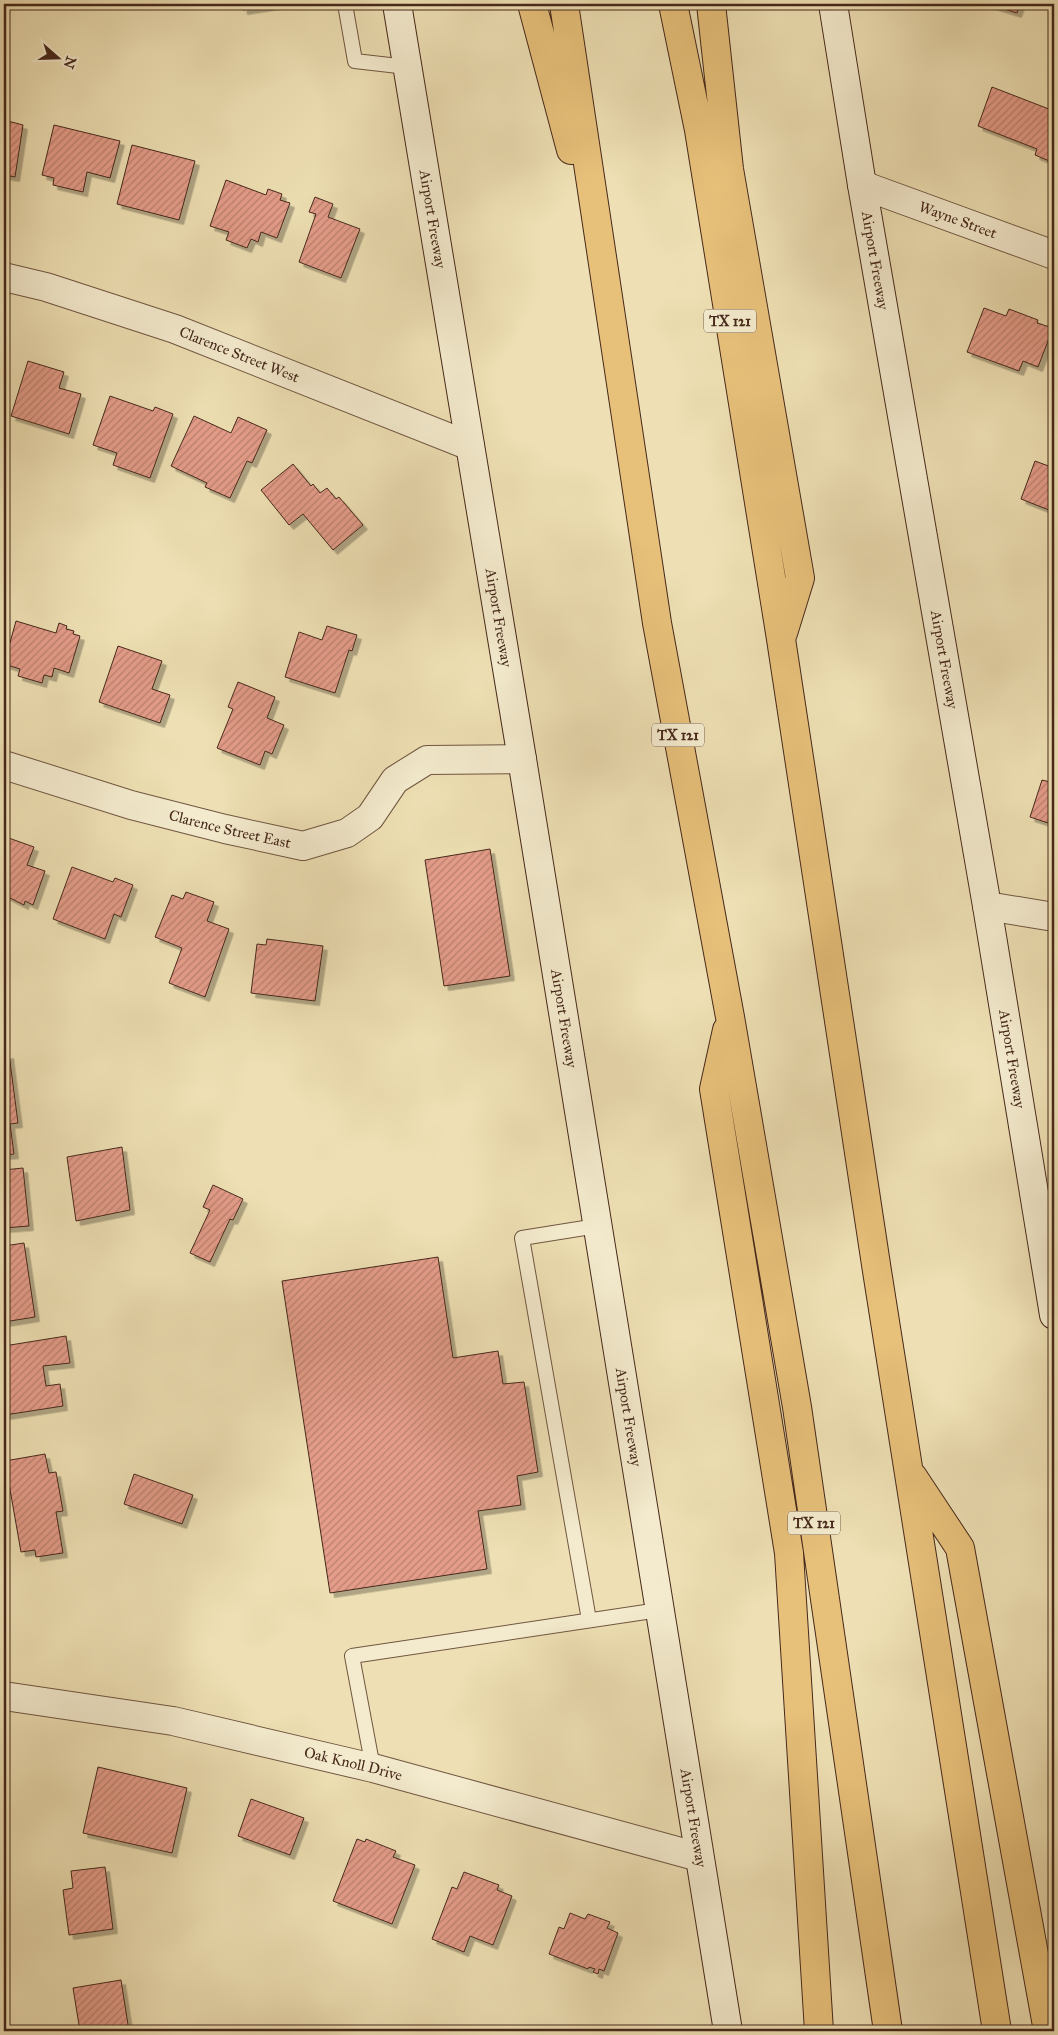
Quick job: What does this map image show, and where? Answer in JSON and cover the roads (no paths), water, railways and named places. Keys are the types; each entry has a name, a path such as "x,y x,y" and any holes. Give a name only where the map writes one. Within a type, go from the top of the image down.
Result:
{"highway":[{"path":"532,4 606,281"},
{"name":"TX 121","path":"564,4 657,623 730,1017 797,1407 888,2031"},
{"name":"TX 121","path":"673,4 699,130 781,639 908,1470 997,2031"},
{"path":"711,4 728,169 800,578 781,639"},
{"path":"730,1017 714,1089 789,1553 819,2031"},
{"path":"908,1470 960,1548 1048,2031"}],"main road":[{"name":"Airport Freeway","path":"396,4 522,759 728,2031"},
{"name":"Airport Freeway","path":"834,4 862,185 988,906 1054,1315"},
{"name":"Wayne Street","path":"862,185 1054,255"},
{"name":"Clarence Street West","path":"4,277 46,287 175,329 470,446"},
{"name":"Clarence Street East","path":"4,765 131,805 225,829 303,846 347,833 370,817 395,780 428,760 522,759"},
{"path":"988,906 1054,917"},
{"name":"Oak Knoll Drive","path":"4,1696 174,1721 373,1768 699,1857"}],"lane":[{"path":"345,4 355,61 407,67"},
{"path":"589,1620 522,1238 597,1226"},
{"path":"373,1768 352,1656 659,1610"}]}
